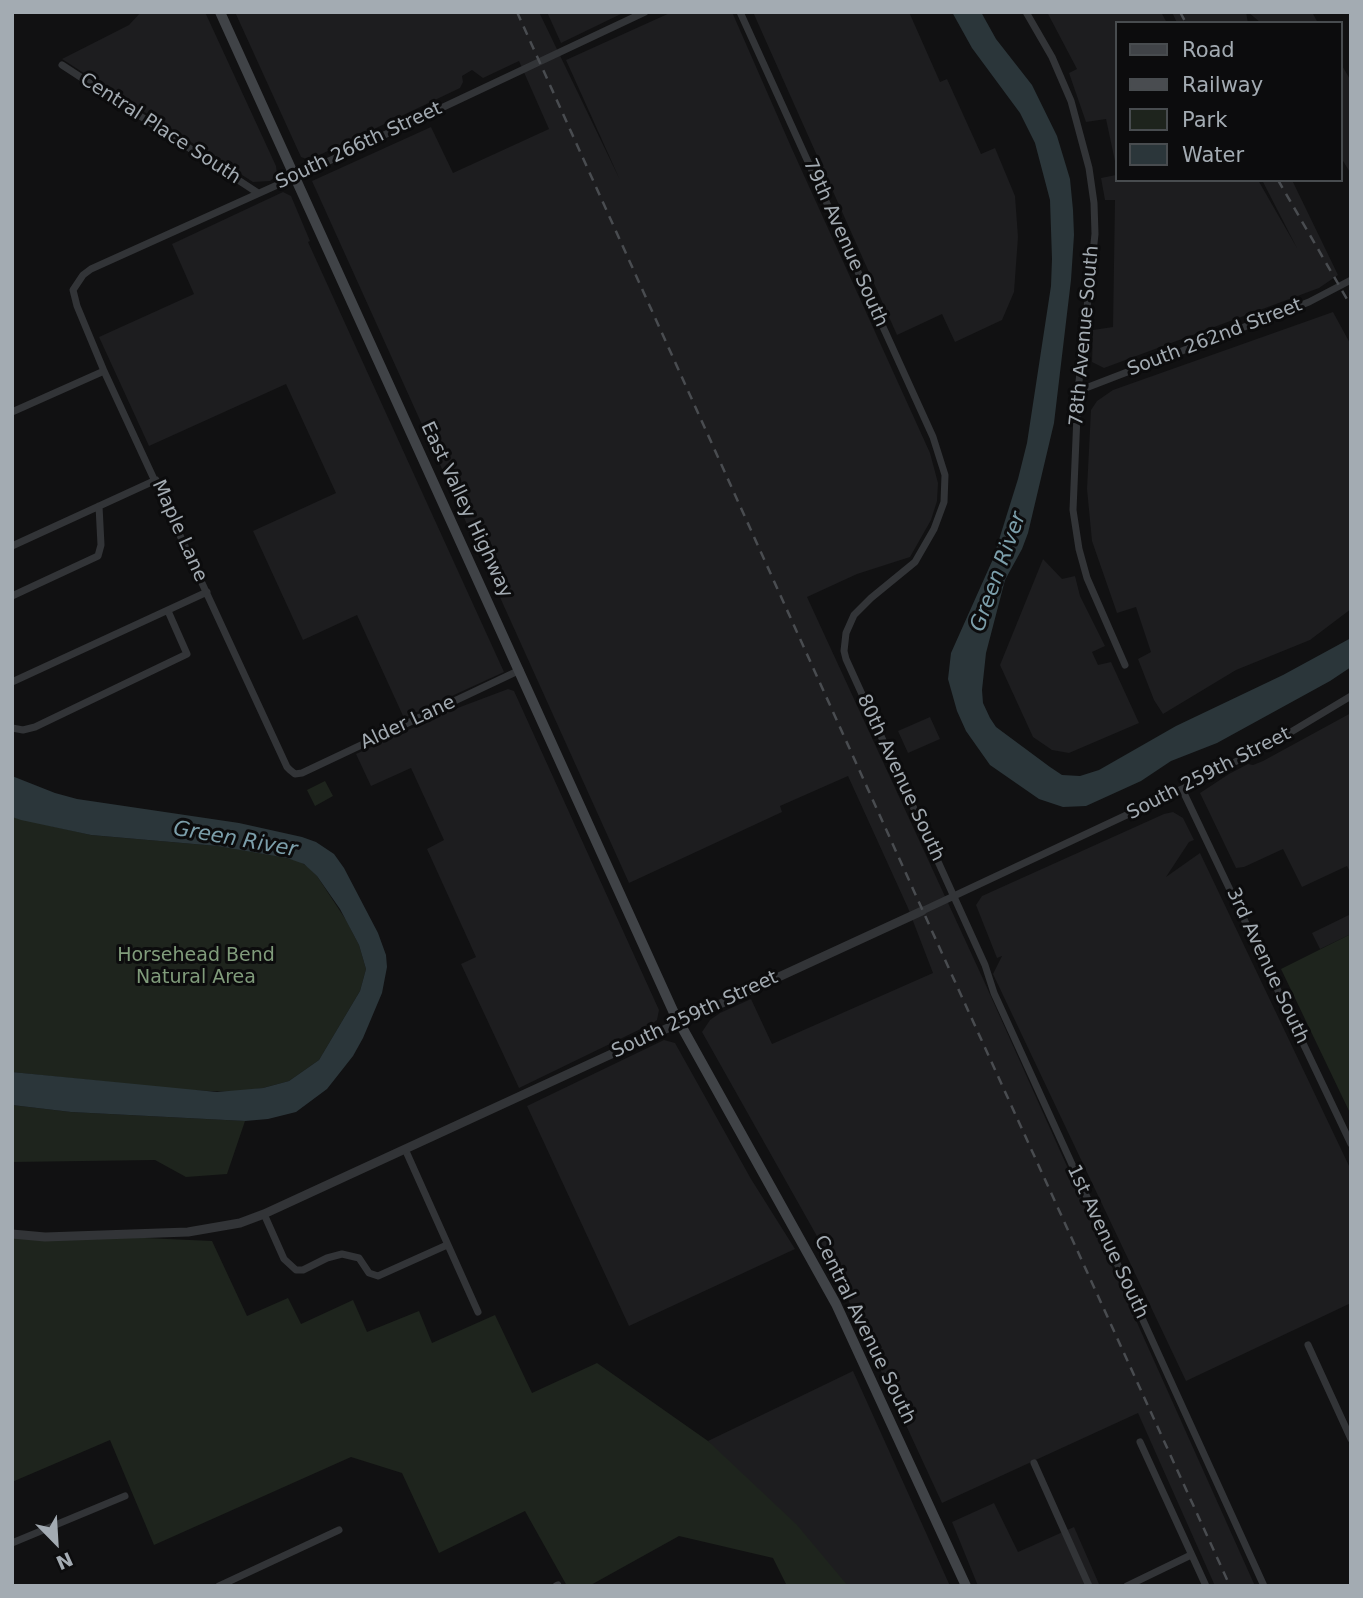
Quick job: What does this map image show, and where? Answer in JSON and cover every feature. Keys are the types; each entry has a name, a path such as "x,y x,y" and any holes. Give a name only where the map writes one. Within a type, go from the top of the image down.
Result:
{"main road":[{"name":"East Valley Highway","path":"220,12 679,1023"},
{"name":"Central Avenue South","path":"679,1023 836,1304 966,1586"}],"street":[{"name":"South 266th Street","path":"76,283 91,270 645,12"},
{"name":"79th Avenue South","path":"740,12 933,437 945,475 944,502 934,529 915,562 854,615 846,634 846,659"},
{"name":"78th Avenue South","path":"1026,12 1043,39 1071,101 1084,145 1094,203 1092,267 1078,391 1073,493 1079,548 1087,578 1125,665"},
{"name":"Central Place South","path":"61,65 258,192"},
{"name":"South 262nd Street","path":"1078,391 1309,302 1351,280"},
{"name":"Maple Lane","path":"76,283 74,290 77,304 104,371 287,767 295,774"},
{"path":"12,412 104,371"},
{"path":"12,547 156,480"},
{"path":"12,596 98,556 101,545 99,506"},
{"path":"12,682 207,592"},
{"path":"12,728 23,730 35,727 187,654 168,611"},
{"name":"80th Avenue South","path":"846,659 954,896"},
{"name":"Alder Lane","path":"295,774 520,670"},
{"name":"South 259th Street","path":"12,1234 45,1237 188,1232 240,1223 264,1214 1182,789 1276,741 1351,696"},
{"name":"3rd Avenue South","path":"1182,789 1351,1144"},
{"name":"1st Avenue South","path":"954,896 985,965 994,993 1264,1586"},
{"path":"405,1149 478,1312"},
{"path":"264,1214 286,1263 296,1270 342,1254 359,1258 369,1273 378,1276 447,1245"},
{"path":"1308,1345 1351,1439"},
{"path":"1140,1442 1206,1586"},
{"path":"1034,1463 1089,1586"},
{"path":"12,1543 125,1496"},
{"path":"219,1586 339,1530"},
{"path":"1127,1586 1191,1555"}],"shaded area":[{"path":"141,12 205,12 276,166 277,175 270,181 253,182 62,59 129,25"},
{"path":"235,12 539,12 620,180 566,60 672,12 732,12 930,453 938,483 937,501 931,520 910,557 857,574 807,597 984,981 1255,1586 1215,1586 1138,1413 942,1503 827,1254 702,1032 710,1020 720,1013 751,999 772,1044 933,973 908,908 848,776 780,806 782,812 629,883 312,181 431,127 453,173 549,129 519,61 483,78 472,70 462,76 460,88 309,160 301,157"},
{"path":"547,12 625,12 561,43"},
{"path":"753,12 909,12 940,82 947,79 981,154 995,148 1015,196 1018,237 1014,292 1002,320 955,342 942,314 897,335"},
{"path":"1047,12 1161,12 1166,21 1114,21 1114,157 1106,119 1086,122 1069,73 1077,69"},
{"path":"1172,12 1246,12 1248,21 1176,21"},
{"path":"1248,12 1312,12 1317,21 1259,21"},
{"path":"1342,65 1351,81 1351,174 1342,159"},
{"path":"1114,175 1114,182 1259,182 1297,248 1263,182 1293,182 1338,275 1319,288 1104,368 1092,362 1093,330 1113,327 1115,200 1105,200 1101,178"},
{"path":"283,192 291,196 310,241 308,242 504,672 404,718 357,615 303,640 253,531 336,493 286,384 149,446 99,337 194,294 172,244"},
{"path":"1333,312 1351,345 1351,609 1310,640 1236,670 1163,714 1154,700 1138,659 1151,652 1136,607 1117,613 1092,541 1087,489 1091,410 1097,401 1113,390"},
{"path":"1043,559 1062,579 1075,576 1080,596 1105,646 1092,652 1098,665 1111,662 1139,723 1069,753 1052,750 1033,737 1000,665"},
{"path":"508,689 514,691 659,1010 657,1020 653,1023 519,1088 461,964 476,957 427,849 444,840 411,768 371,786 356,754 447,712"},
{"path":"1351,713 1351,874 1347,866 1302,887 1283,849 1236,868 1200,793 1229,774 1248,764 1263,761"},
{"path":"930,717 940,739 908,753 898,731"},
{"path":"1173,812 1183,818 1194,840 1189,842 1166,877 1200,853 1351,1170 1351,1303 1186,1381 993,974 1002,956 997,958 976,905 982,896"},
{"path":"1351,914 1351,934 1320,949 1312,933"},
{"path":"664,1040 675,1043 751,1179 795,1249 629,1326 527,1106"},
{"path":"853,1371 950,1586 824,1586 708,1441"},
{"path":"994,1503 1018,1552 1074,1527 1099,1584 978,1586 952,1522"}],"green space":[{"path":"325,781 333,796 315,806 307,790"},
{"name":"Horsehead Bend Natural Area","path":"12,817 91,835 217,846 278,856 299,861 308,867 346,920 359,945 366,969 360,991 319,1060 289,1081 236,1092 184,1090 12,1072"},
{"path":"1351,934 1351,1115 1281,969"},
{"path":"12,1105 71,1112 245,1121 227,1174 186,1177 155,1160 12,1162"},
{"path":"12,1232 212,1241 247,1316 288,1298 301,1324 353,1300 367,1332 419,1311 432,1343 495,1315 532,1393 597,1363 708,1441 797,1525 848,1586 787,1586 773,1558 679,1536 589,1586 567,1586 525,1511 439,1553 402,1473 351,1457 154,1545 110,1440 12,1482"}],"water":[{"name":"Green River","path":"952,12 981,12 996,39 1032,85 1057,136 1070,179 1073,210 1071,280 1054,423 1028,533 1005,580 986,653 982,690 983,703 990,718 996,727 1062,775 1080,776 1099,770 1176,726 1283,675 1351,638 1351,667 1330,681 1217,743 1171,761 1141,781 1086,806 1063,807 1039,799 990,765 966,731 948,679 951,653 993,559 1027,443 1051,286 1052,259 1050,200 1035,143 1020,113 972,48"},
{"name":"Green River","path":"12,776 77,799 239,823 302,837 316,842 334,854 378,933 386,955 387,967 382,993 363,1038 353,1056 327,1089 296,1112 245,1121 71,1112 12,1105 12,1072 217,1092 263,1088 289,1081 319,1060 360,991 366,969 359,945 340,909 317,876 304,864 287,858 217,846 91,835 21,820 12,817"}],"railway":[{"path":"517,12 1230,1586"},
{"path":"1180,12 1185,21"},
{"path":"1279,182 1351,306"}]}
